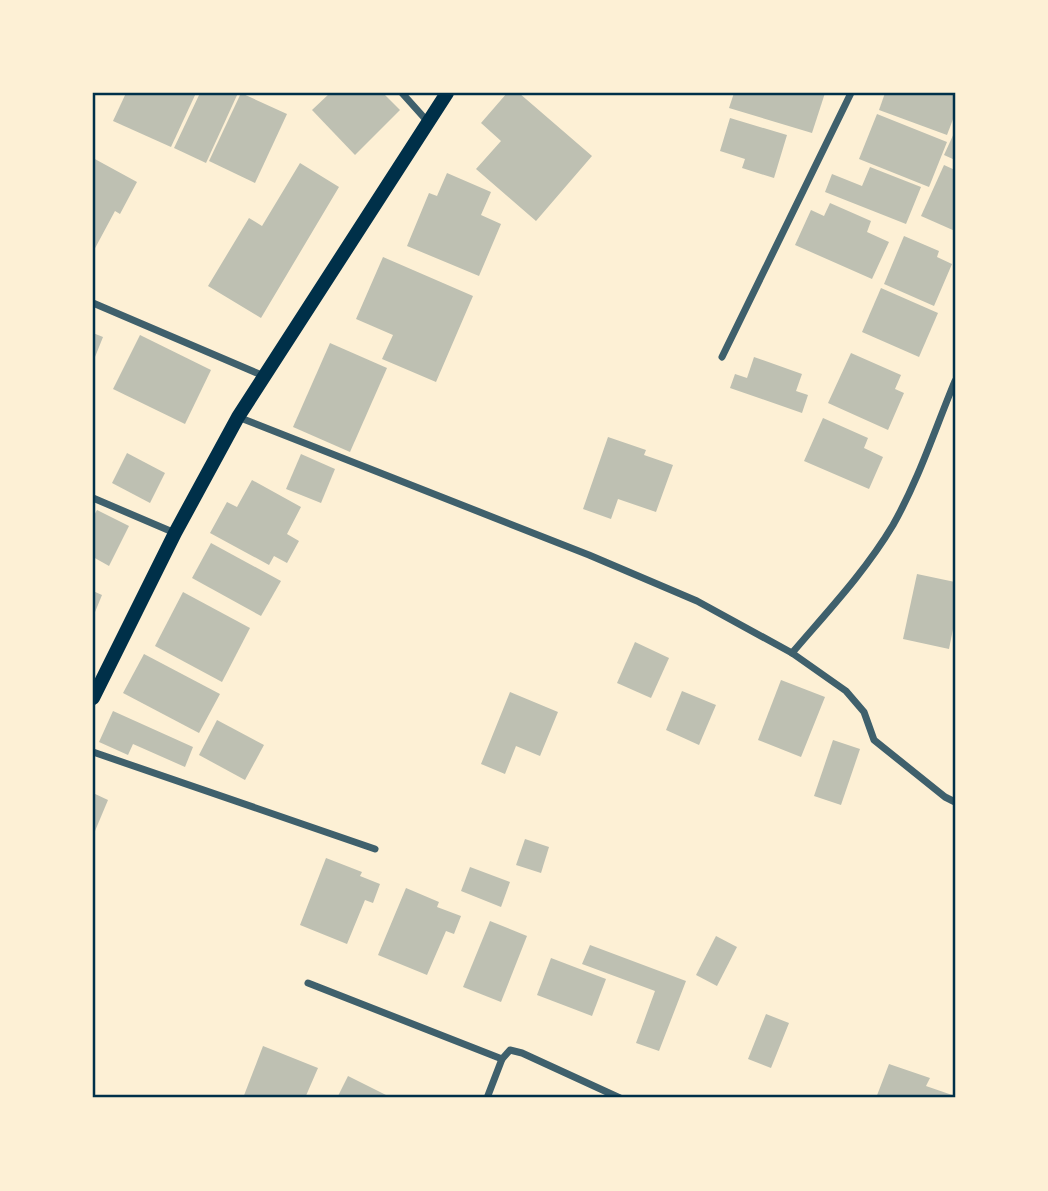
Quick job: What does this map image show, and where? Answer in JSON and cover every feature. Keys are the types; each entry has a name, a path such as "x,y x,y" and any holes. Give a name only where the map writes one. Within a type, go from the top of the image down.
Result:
{"main road":[{"path":"93,698 174,533 237,417 447,93"}],"street":[{"path":"402,93 429,122"},
{"path":"722,357 851,93"},
{"path":"93,303 264,376"},
{"path":"792,653 861,572 892,526 917,478 955,381"},
{"path":"946,403 955,407"},
{"path":"237,417 613,565 696,601 792,653 846,691 863,712 874,740 944,797 955,802"},
{"path":"93,498 174,533"},
{"path":"93,752 375,849"},
{"path":"308,983 502,1059"},
{"path":"487,1098 502,1059 510,1050 620,1098"}],"building":[{"path":"126,93 196,93 171,147 113,121"},
{"path":"200,93 238,93 206,163 174,148"},
{"path":"241,93 287,114 255,183 209,161"},
{"path":"330,93 383,93 400,110 355,155 312,110"},
{"path":"507,93 519,93 592,156 536,221 476,169 501,141 481,123"},
{"path":"734,93 825,93 812,133 729,108"},
{"path":"885,93 955,93 955,114 947,135 879,110"},
{"path":"877,114 947,142 929,187 859,159"},
{"path":"730,118 787,135 774,178 742,168 745,159 720,151"},
{"path":"955,131 955,160 944,155"},
{"path":"93,158 137,182 120,214 115,211 93,252"},
{"path":"300,163 339,187 261,318 208,286 249,218 262,226"},
{"path":"944,165 955,170 955,231 921,216"},
{"path":"870,167 921,187 906,224 825,192 832,174 862,186"},
{"path":"447,173 491,192 481,215 501,224 479,276 407,246 429,193 437,196"},
{"path":"830,203 871,221 867,232 889,242 872,279 795,245 811,210 824,216"},
{"path":"904,236 939,251 937,257 952,264 934,306 884,284"},
{"path":"383,257 473,296 436,382 382,359 393,335 356,319"},
{"path":"881,288 938,313 919,357 862,332"},
{"path":"93,333 103,337 93,362"},
{"path":"140,335 211,370 185,424 113,389"},
{"path":"330,343 387,368 350,452 293,427"},
{"path":"851,353 901,375 895,389 904,393 888,430 828,403"},
{"path":"754,357 802,374 796,391 808,395 802,413 730,388 735,374 747,378"},
{"path":"823,418 868,438 864,448 883,457 869,489 804,461"},
{"path":"608,437 646,450 644,455 673,465 656,512 618,499 611,519 583,509"},
{"path":"127,453 165,473 150,503 112,483"},
{"path":"301,454 335,469 321,503 286,489"},
{"path":"252,480 301,507 287,534 299,541 287,563 274,556 269,565 210,533 227,502 237,507"},
{"path":"97,510 129,526 109,566 93,557 93,517"},
{"path":"211,543 281,581 261,616 192,578"},
{"path":"917,574 955,582 955,619 949,649 903,639"},
{"path":"93,591 102,595 93,617"},
{"path":"183,592 250,628 222,682 155,646"},
{"path":"635,642 669,658 651,698 617,683"},
{"path":"144,654 220,694 199,733 123,693"},
{"path":"781,680 825,697 801,757 758,740"},
{"path":"682,691 716,705 699,745 666,730"},
{"path":"510,692 558,712 540,756 516,746 505,774 481,764"},
{"path":"113,711 193,747 185,767 133,744 128,755 99,742"},
{"path":"217,720 264,745 245,780 199,755"},
{"path":"833,740 860,749 841,805 814,796"},
{"path":"93,793 108,800 95,831 93,830"},
{"path":"525,839 549,847 541,873 516,865"},
{"path":"326,858 362,872 360,876 380,884 373,903 365,900 347,944 300,925"},
{"path":"470,867 510,882 501,907 461,891"},
{"path":"406,888 439,902 437,907 461,916 454,934 446,931 427,975 378,955"},
{"path":"490,921 527,936 501,1002 463,987"},
{"path":"716,936 737,947 717,986 696,975"},
{"path":"590,945 686,981 659,1051 636,1043 655,991 582,964"},
{"path":"551,958 606,979 592,1016 537,995"},
{"path":"766,1014 789,1023 771,1068 748,1059"},
{"path":"263,1046 318,1068 305,1098 243,1098"},
{"path":"889,1064 930,1078 926,1086 955,1098 876,1098"},
{"path":"348,1076 392,1098 337,1098"}]}
